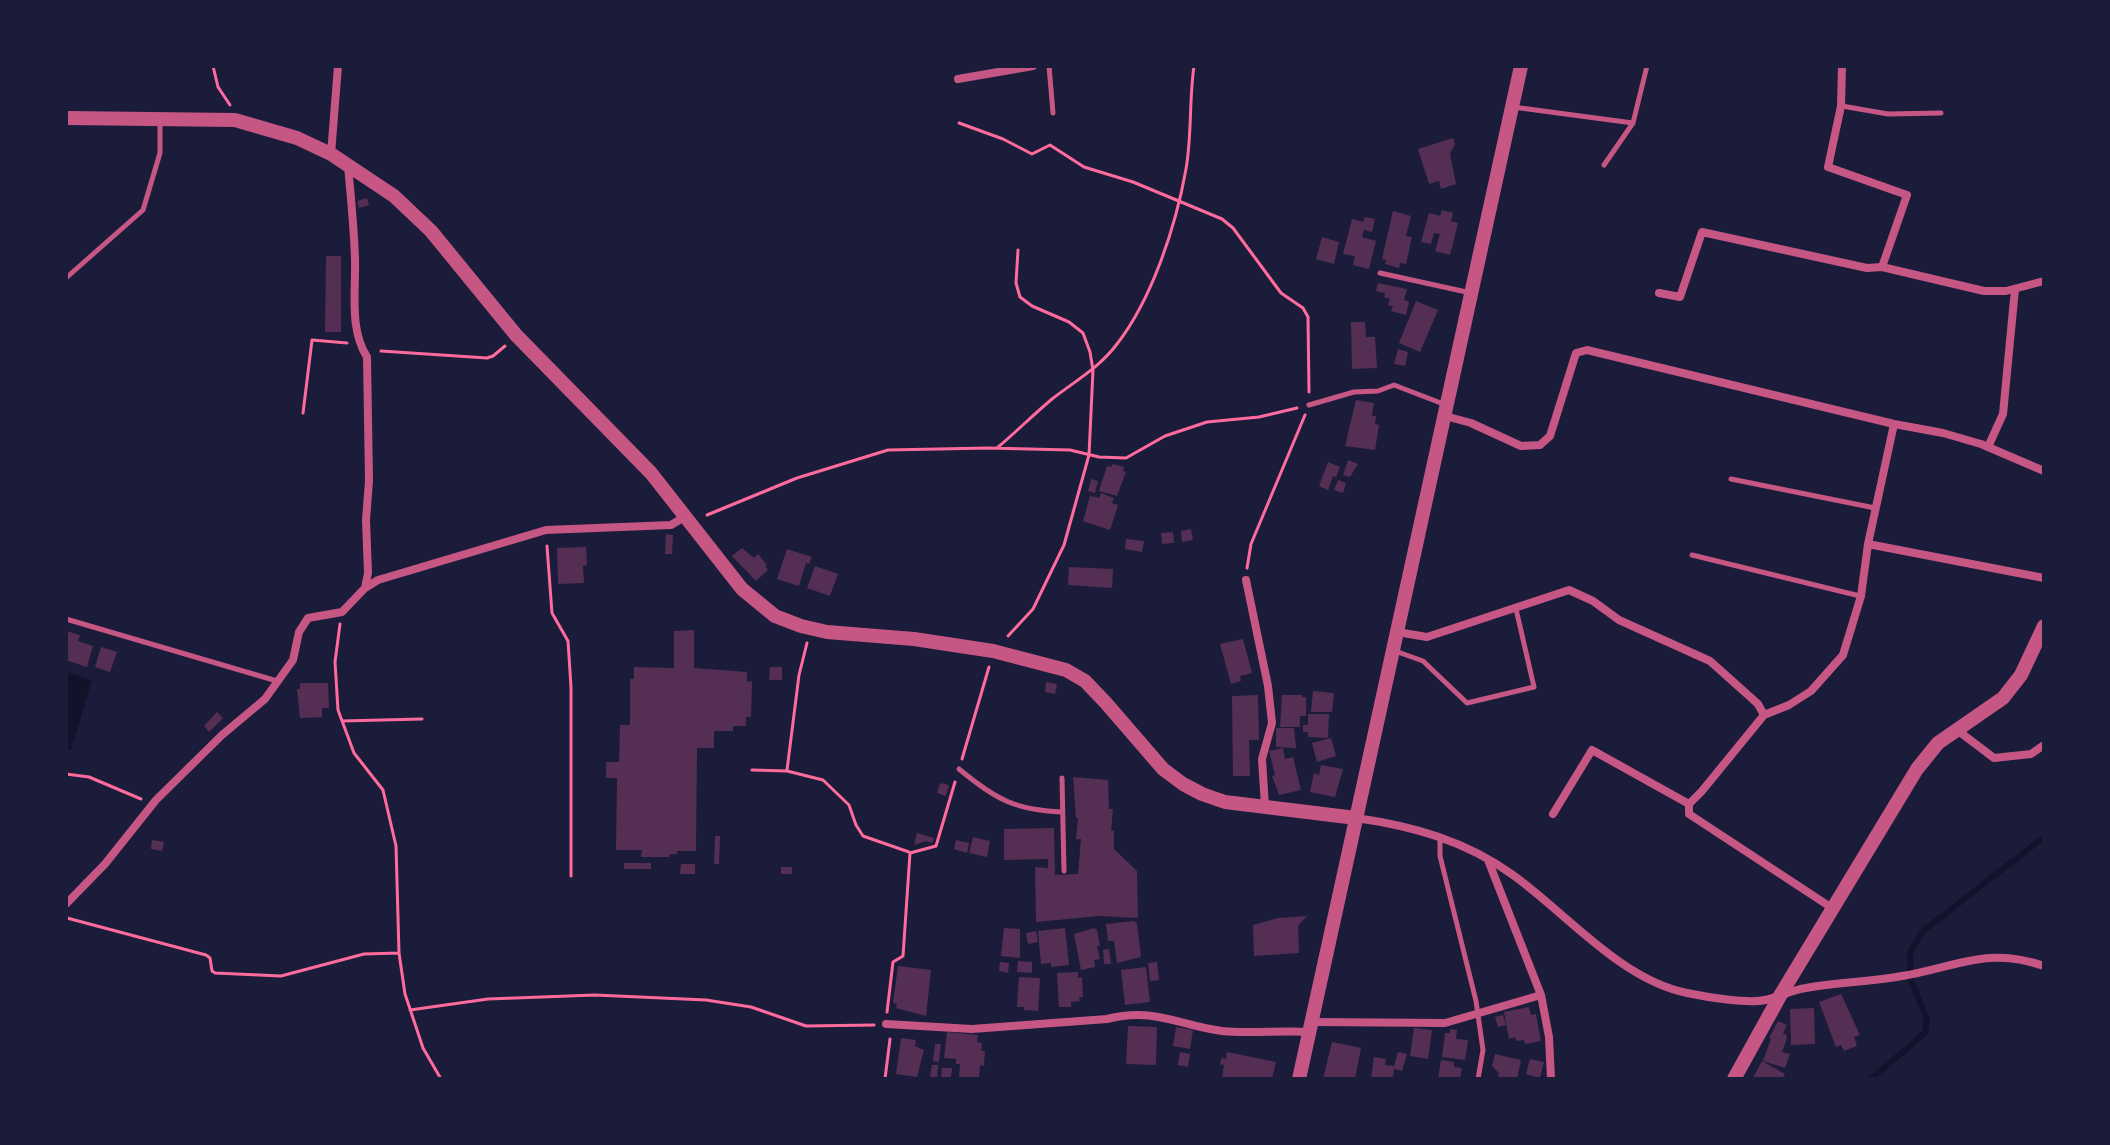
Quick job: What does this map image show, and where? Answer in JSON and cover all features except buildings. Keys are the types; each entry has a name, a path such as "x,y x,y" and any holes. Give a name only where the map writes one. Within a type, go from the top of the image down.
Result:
{"street":[{"path":"331,154 338,66"},
{"path":"958,79 1033,66"},
{"path":"1299,1079 1521,66"},
{"path":"1842,66 1841,106 1828,167 1907,195 1882,267"},
{"path":"66,118 235,120 297,138 331,154 394,196 431,231 516,335 651,473 742,589 775,616 812,628 914,639 996,653 1066,670 1085,681 1163,769 1183,784 1225,802 1389,823 1440,835 1513,875 1603,950 1672,990 1763,1001 1806,988 1901,977 1992,957 2014,958 2044,966"},
{"path":"348,166 359,344 365,355 369,481 366,520 368,573 365,588"},
{"path":"1659,293 1680,297 1702,232 1867,268 1882,267 1984,291 2015,289 2044,281"},
{"path":"1988,447 2003,414 2015,289"},
{"path":"1446,410 1521,446 1540,445 1550,436 1576,353 1587,350 1943,433 1988,447 2044,471"},
{"path":"1832,908 1689,814 1689,804 1764,715 1789,705 1811,691 1843,655 1861,596 1868,544 1894,424"},
{"path":"66,904 105,864 156,800 222,735 265,699 293,660 299,632 308,618 342,612 365,588 378,580 546,530 671,525 689,520"},
{"path":"1868,544 2044,578"},
{"path":"1246,580 1268,686 1272,723 1262,759 1265,806"},
{"path":"1397,632 1427,637 1569,590 1593,601 1619,620 1710,661 1758,704 1764,715"},
{"path":"1734,1079 1781,994 1917,769 1938,743 2003,698 2021,675 2044,626"},
{"path":"1957,730 1994,758 2031,754 2044,745"},
{"path":"1553,814 1592,750 1689,804"},
{"path":"1488,859 1541,995 1549,1037 1551,1079"},
{"path":"889,1024 972,1029 1107,1019 1127,1014 1163,1016 1223,1031 1445,1023 1541,995"}],"lane":[{"path":"1049,66 1053,113"},
{"path":"1604,165 1633,123 1647,66"},
{"path":"1841,106 1888,114 1941,113"},
{"path":"1512,107 1633,123"},
{"path":"66,278 143,210 160,153 160,118"},
{"path":"1380,273 1472,293"},
{"path":"1309,405 1394,385 1446,410"},
{"path":"1731,479 1875,508"},
{"path":"1692,555 1861,596"},
{"path":"1393,651 1423,661 1467,703 1534,687 1516,609"},
{"path":"66,619 278,681"},
{"path":"959,769 985,790 1008,802 1031,811 1062,812"},
{"path":"1062,778 1064,871"},
{"path":"1440,835 1440,856 1478,1014 1483,1050 1478,1079"}],"path":[{"path":"213,66 218,87 230,103 235,120"},
{"path":"996,449 1051,400 1093,370 1116,346 1134,320 1146,296 1180,201 1187,167 1194,66"},
{"path":"959,123 1003,139 1032,154 1050,145 1084,167 1133,182 1208,212 1233,228 1281,293 1303,308 1308,317 1309,405 1251,544 1246,580"},
{"path":"752,770 787,771 823,780 849,805 863,836 910,853 936,846 996,653 1033,609 1055,568 1089,455 1093,370 1083,333 1069,322 1032,306 1020,297 1016,283 1018,250"},
{"path":"365,355 377,351 487,358 503,349 516,335"},
{"path":"303,413 312,340 359,344"},
{"path":"689,520 797,478 888,450 1070,450 1126,458 1165,436 1207,422 1259,417 1309,405"},
{"path":"546,530 552,613 568,641 571,687 571,876"},
{"path":"342,612 335,662 338,710 354,753 383,790 396,846 399,953 410,1010 423,1048 441,1079"},
{"path":"787,771 799,675 812,628"},
{"path":"342,721 422,719"},
{"path":"66,774 89,777 144,800 156,800"},
{"path":"885,1079 893,962 903,956 910,853"},
{"path":"66,917 206,955 215,973 281,976 364,954 399,953"},
{"path":"410,1010 504,998 595,995 706,1000 751,1007 806,1026 889,1024"}],"shaded area":[{"path":"66,672 92,680 71,750 66,749"}],"waterway":[{"path":"1871,1079 1925,1033 1927,1020 1911,980 1910,952 1923,931 2044,837"}]}
